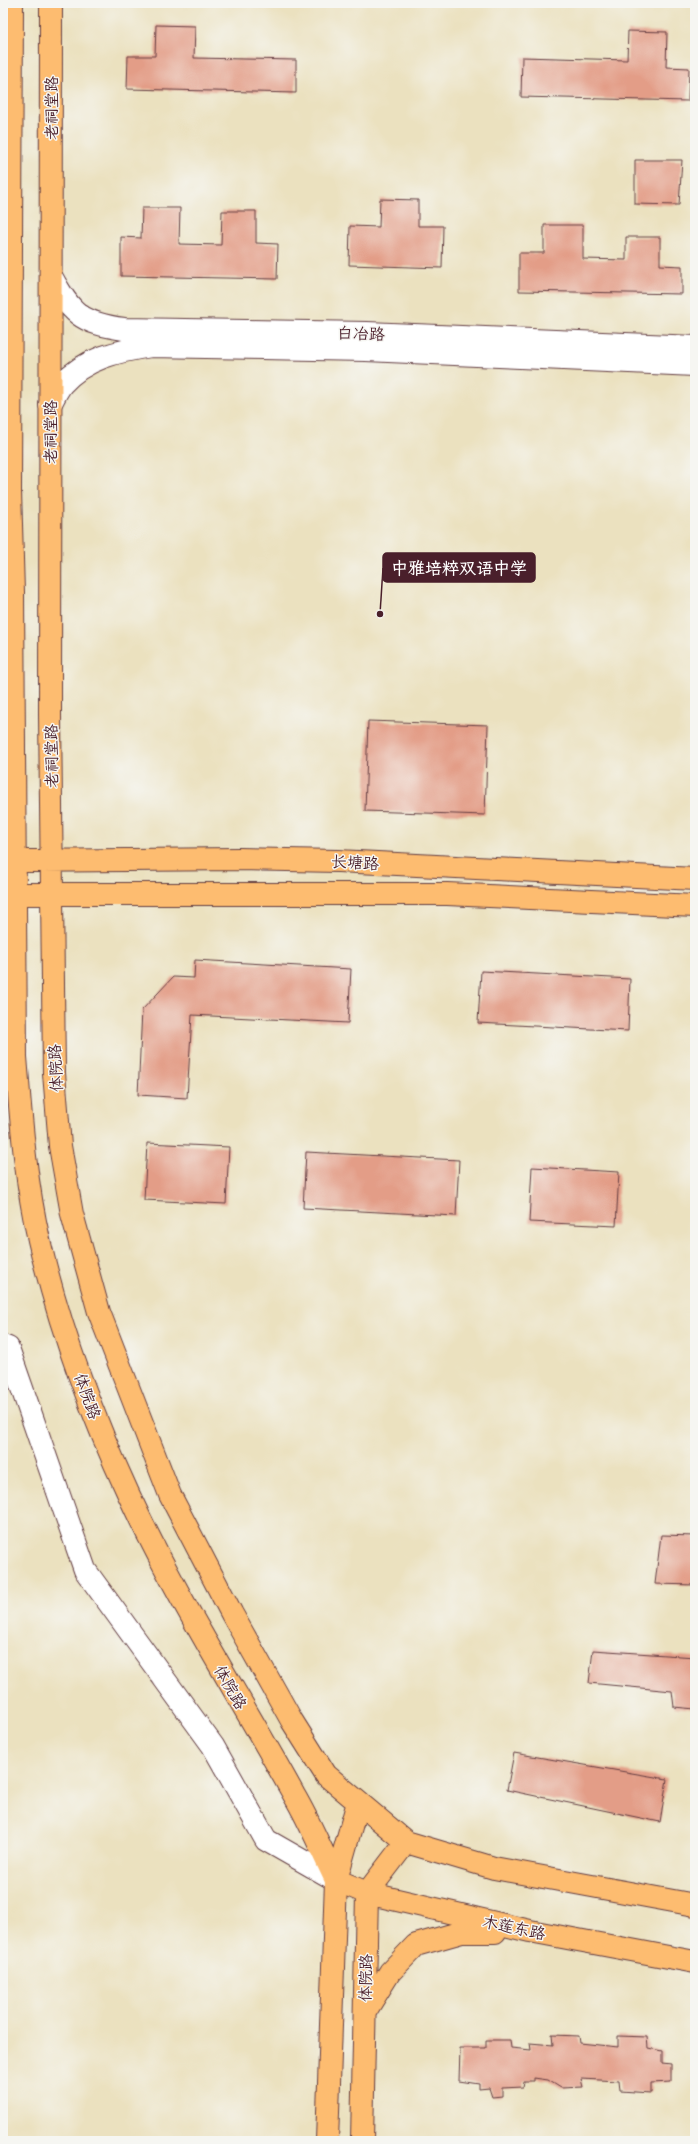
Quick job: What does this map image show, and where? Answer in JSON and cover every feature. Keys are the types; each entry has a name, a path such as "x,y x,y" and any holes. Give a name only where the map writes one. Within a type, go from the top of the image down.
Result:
{"main road":[{"path":"12,3 7,301 14,861"},
{"name":"老祠堂路","path":"51,3 50,405 52,861"},
{"name":"长塘路","path":"14,861 240,859 338,861 695,879"},
{"name":"体院路","path":"14,861 16,1057 21,1127 39,1240 59,1311 89,1401 128,1493 227,1681 295,1796 336,1880"},
{"name":"体院路","path":"52,861 54,1073 60,1146 72,1214 99,1312 170,1495 232,1614 292,1721 326,1775 406,1842"},
{"name":"长塘路","path":"14,894 448,894 695,906"},
{"name":"体院路","path":"327,2141 336,1880 358,1802"},
{"path":"367,1893 406,1842 494,1868 695,1905"},
{"name":"木莲东路","path":"336,1880 367,1893 530,1931 695,1962"},
{"name":"体院路","path":"362,2141 367,1893"},
{"path":"365,2012 390,1972 416,1945 462,1932 530,1931"}],"street":[{"name":"白冶路","path":"51,276 70,308 86,320 102,326 124,329 367,333 695,347"},
{"name":"白冶路","path":"50,405 61,385 90,362 121,350 151,346 366,350 695,365"},
{"path":"3,1346 8,1348 85,1570 213,1746 266,1840 336,1880"}],"building":[{"path":"156,25 195,26 194,58 296,60 296,93 127,89 128,56 155,56"},
{"path":"628,31 667,32 666,67 689,68 688,101 521,97 522,57 627,60"},
{"path":"635,160 682,160 679,205 635,204"},
{"path":"380,199 418,200 418,226 443,226 442,268 349,265 350,226 379,227"},
{"path":"142,208 180,208 179,244 221,245 222,211 256,211 256,243 278,244 277,279 121,276 121,237 141,238"},
{"path":"544,225 583,225 583,259 626,260 626,237 660,237 660,265 682,266 682,294 519,291 519,253 544,253"},
{"path":"368,721 488,725 485,815 365,811"},
{"path":"195,960 351,969 348,1023 192,1015 187,1098 138,1095 142,1010 173,977 194,978"},
{"path":"481,971 630,979 628,1031 478,1023"},
{"path":"147,1143 229,1147 226,1204 144,1200"},
{"path":"306,1152 459,1160 456,1216 303,1208"},
{"path":"532,1167 619,1172 616,1226 529,1222"},
{"path":"661,1535 695,1536 695,1585 655,1584"},
{"path":"593,1650 695,1657 695,1709 674,1707 672,1691 589,1683"},
{"path":"514,1753 667,1779 660,1822 507,1790"},
{"path":"552,2035 579,2036 580,2043 618,2047 618,2036 647,2037 648,2048 662,2051 662,2063 671,2064 671,2082 651,2083 651,2093 620,2091 619,2081 581,2079 583,2087 561,2088 548,2080 534,2078 534,2081 524,2081 523,2087 502,2088 502,2096 492,2097 489,2088 479,2089 479,2084 459,2081 460,2048 486,2048 486,2040 510,2040 511,2048 531,2050 530,2043 553,2045"}],"place":[{"name":"中雅培粹双语中学","path":"380,614"}]}
